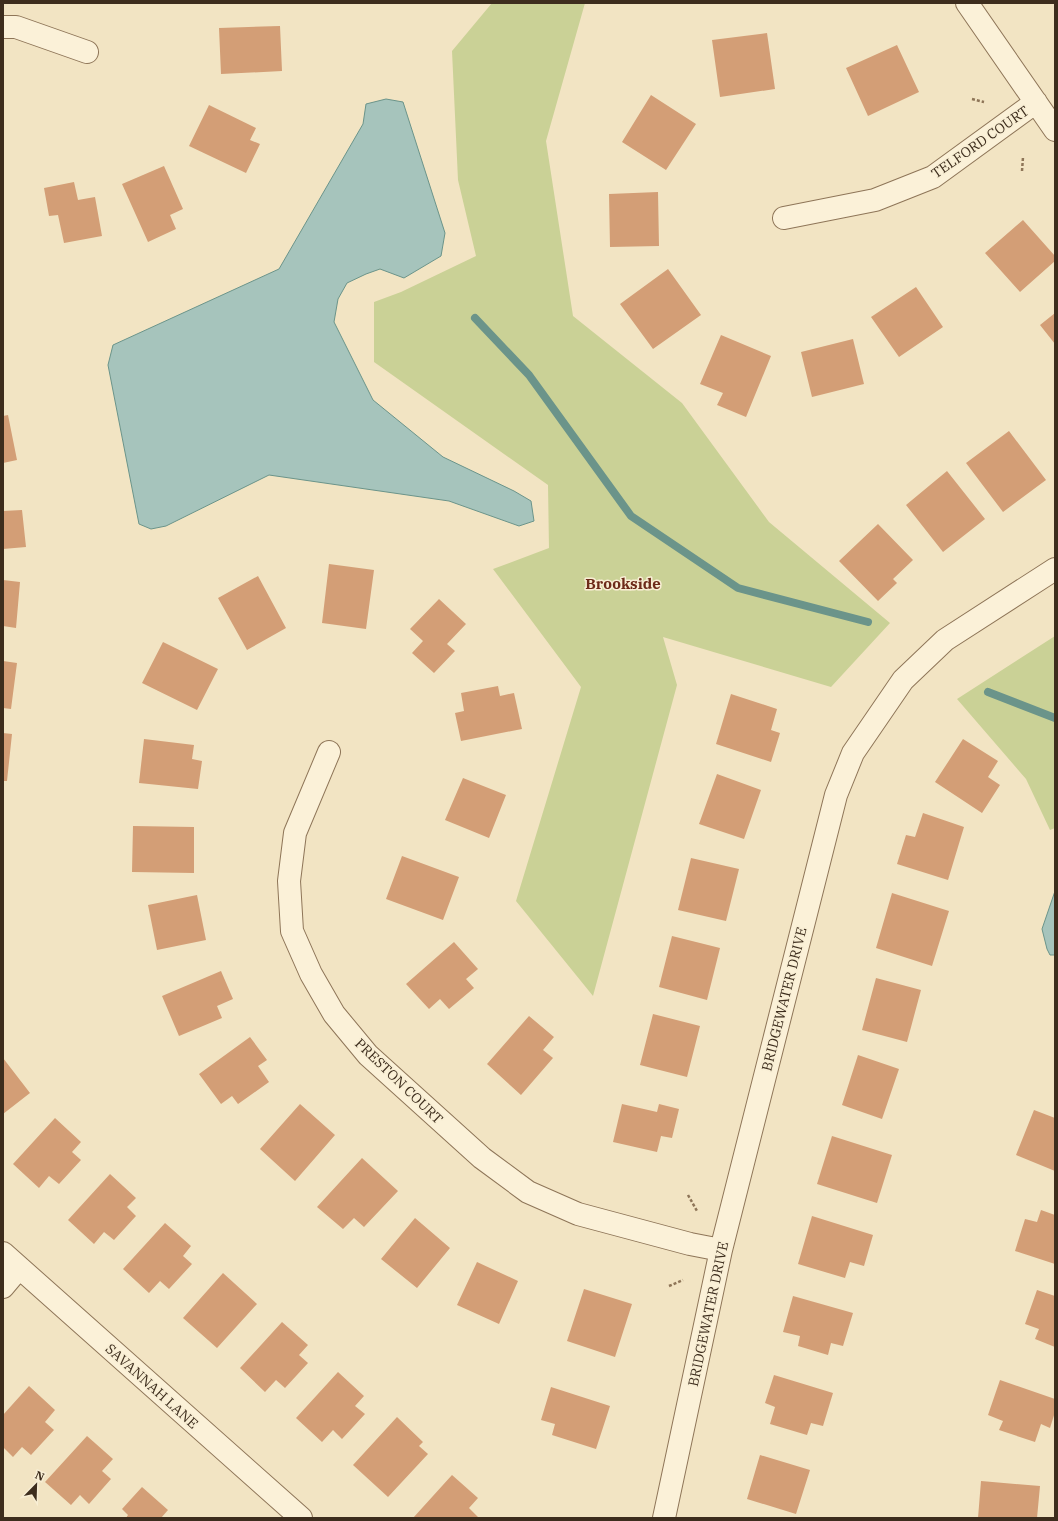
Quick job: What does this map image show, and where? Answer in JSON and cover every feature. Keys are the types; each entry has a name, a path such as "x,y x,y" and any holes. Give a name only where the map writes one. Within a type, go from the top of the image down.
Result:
{"street":[{"path":"967,3 1055,130"},
{"path":"3,27 16,27 87,52"},
{"name":"TELFORD COURT","path":"784,218 875,200 933,177 1036,102"},
{"name":"BRIDGEWATER DRIVE","path":"664,1518 721,1250 836,795 853,753 903,680 945,640 1055,569"},
{"name":"PRESTON COURT","path":"330,752 295,833 289,881 292,931 311,974 334,1014 368,1055 482,1158 528,1192 578,1214 690,1244 721,1250"},
{"name":"SAVANNAH LANE","path":"3,1253 301,1518"},
{"path":"3,1287 19,1268"}],"path":[{"path":"972,99 984,102"},
{"path":"1022,171 1023,156"},
{"path":"688,1195 697,1211"},
{"path":"669,1286 683,1280"}],"green space":[{"path":"492,3 585,3 546,141 573,316 682,403 769,522 890,623 831,687 663,637 677,685 593,996 516,901 581,687 493,569 549,548 548,485 374,362 374,302 401,292 476,256 458,180 452,51"},
{"path":"1055,636 1055,828 1050,830 1026,779 957,699"}],"water":[{"path":"386,99 403,102 445,233 441,256 404,278 380,269 347,283 338,299 334,322 373,400 443,457 514,491 531,501 534,521 519,526 449,501 269,475 166,526 151,529 139,524 108,365 113,345 279,269 363,124 366,104"},
{"path":"1055,891 1055,955 1050,955 1042,929"}],"building":[{"path":"280,26 282,71 221,74 219,28"},
{"path":"767,33 775,89 720,97 712,40"},
{"path":"897,45 919,92 868,116 846,68"},
{"path":"651,95 696,124 666,170 622,142"},
{"path":"209,105 256,128 250,140 260,144 246,173 189,146"},
{"path":"164,166 183,209 170,215 176,229 148,242 122,184"},
{"path":"74,182 78,200 95,197 102,236 64,243 58,215 49,216 44,188"},
{"path":"658,192 659,246 610,247 609,194"},
{"path":"1023,220 1055,256 1055,261 1020,292 985,253"},
{"path":"668,269 701,315 653,349 620,304"},
{"path":"916,287 943,327 899,357 871,317"},
{"path":"1055,313 1055,344 1040,325"},
{"path":"721,335 771,356 746,417 717,405 723,393 700,384"},
{"path":"853,339 864,384 812,397 801,352"},
{"path":"8,415 17,460 3,463 3,416"},
{"path":"1009,431 1046,480 1003,512 966,463"},
{"path":"947,471 985,519 943,552 906,505"},
{"path":"22,510 26,547 3,549 3,511"},
{"path":"878,524 913,560 893,579 897,583 878,601 839,561"},
{"path":"329,564 374,570 366,629 322,623"},
{"path":"258,576 286,628 247,650 218,598"},
{"path":"3,580 20,582 16,628 3,626"},
{"path":"439,599 466,624 447,644 455,651 434,673 412,653 423,641 410,629"},
{"path":"163,642 218,669 197,710 142,683"},
{"path":"3,661 17,663 11,709 3,708"},
{"path":"498,686 500,696 514,693 522,729 461,741 455,713 464,711 461,693"},
{"path":"731,694 777,709 771,730 780,733 771,762 716,744"},
{"path":"3,733 12,734 7,781 3,781"},
{"path":"144,739 194,745 192,759 202,761 198,789 139,783"},
{"path":"963,739 998,761 988,777 1000,785 982,813 935,782"},
{"path":"717,774 761,790 744,839 699,824"},
{"path":"463,778 506,795 489,838 445,820"},
{"path":"923,813 964,827 948,880 897,864 906,835 915,837"},
{"path":"133,826 194,827 194,873 132,872"},
{"path":"402,856 459,877 443,920 386,899"},
{"path":"691,858 739,869 726,921 678,910"},
{"path":"892,893 949,911 932,966 876,948"},
{"path":"197,895 206,940 157,950 148,905"},
{"path":"672,936 720,948 707,1000 659,987"},
{"path":"454,942 478,969 466,979 474,988 449,1009 440,999 429,1009 406,984"},
{"path":"221,971 233,999 217,1006 222,1018 179,1036 162,996"},
{"path":"876,978 921,990 907,1042 862,1030"},
{"path":"653,1014 700,1026 687,1077 640,1065"},
{"path":"529,1016 554,1037 543,1050 553,1058 521,1095 487,1064"},
{"path":"250,1037 267,1060 258,1066 269,1082 238,1104 232,1096 221,1104 199,1074"},
{"path":"858,1055 899,1069 882,1119 842,1105"},
{"path":"3,1058 30,1093 3,1114"},
{"path":"300,1104 335,1135 295,1181 260,1149"},
{"path":"622,1104 657,1112 659,1104 679,1109 672,1138 661,1136 657,1152 613,1142"},
{"path":"1034,1110 1055,1118 1055,1171 1016,1155"},
{"path":"55,1118 81,1142 72,1152 81,1160 59,1184 49,1176 39,1188 13,1164"},
{"path":"832,1136 892,1155 877,1203 817,1184"},
{"path":"362,1158 398,1191 364,1227 354,1218 343,1229 317,1207"},
{"path":"110,1174 136,1198 127,1207 136,1216 114,1240 104,1232 94,1244 68,1220"},
{"path":"1041,1210 1055,1215 1055,1264 1015,1251 1025,1219 1037,1222"},
{"path":"812,1216 873,1235 864,1266 850,1262 845,1278 798,1264"},
{"path":"415,1218 450,1248 417,1288 381,1259"},
{"path":"165,1223 191,1246 183,1256 192,1264 169,1289 160,1281 149,1293 123,1269"},
{"path":"477,1262 518,1281 499,1324 457,1305"},
{"path":"223,1273 257,1304 217,1348 183,1318"},
{"path":"584,1289 632,1304 615,1357 567,1341"},
{"path":"1037,1290 1055,1296 1055,1347 1035,1339 1039,1329 1025,1324"},
{"path":"793,1296 853,1313 843,1346 831,1343 828,1355 798,1346 800,1336 783,1332"},
{"path":"282,1322 308,1345 299,1355 308,1363 285,1388 276,1380 265,1392 240,1368"},
{"path":"338,1372 364,1396 355,1406 365,1414 342,1439 333,1430 322,1442 296,1418"},
{"path":"774,1375 833,1393 823,1426 811,1423 807,1435 770,1424 775,1407 765,1403"},
{"path":"1000,1380 1055,1399 1055,1412 1050,1428 1041,1424 1035,1442 999,1430 1003,1421 988,1415"},
{"path":"29,1386 55,1410 45,1422 54,1430 31,1455 22,1447 13,1457 3,1447 3,1415"},
{"path":"551,1387 610,1406 596,1449 552,1435 555,1424 541,1420"},
{"path":"397,1417 423,1442 419,1446 428,1454 388,1497 353,1465"},
{"path":"87,1436 113,1459 102,1471 111,1479 89,1504 80,1495 71,1505 45,1482"},
{"path":"760,1455 810,1470 796,1514 747,1499"},
{"path":"452,1475 478,1498 469,1508 478,1517 413,1518"},
{"path":"981,1481 1040,1486 1037,1518 978,1518"},
{"path":"142,1487 168,1510 161,1518 126,1518 128,1515 122,1509"}],"waterway":[{"path":"475,318 529,375 631,516 738,588 868,622"},
{"path":"988,692 1055,718"}],"district":[{"name":"Brookside","path":"623,584"}]}
